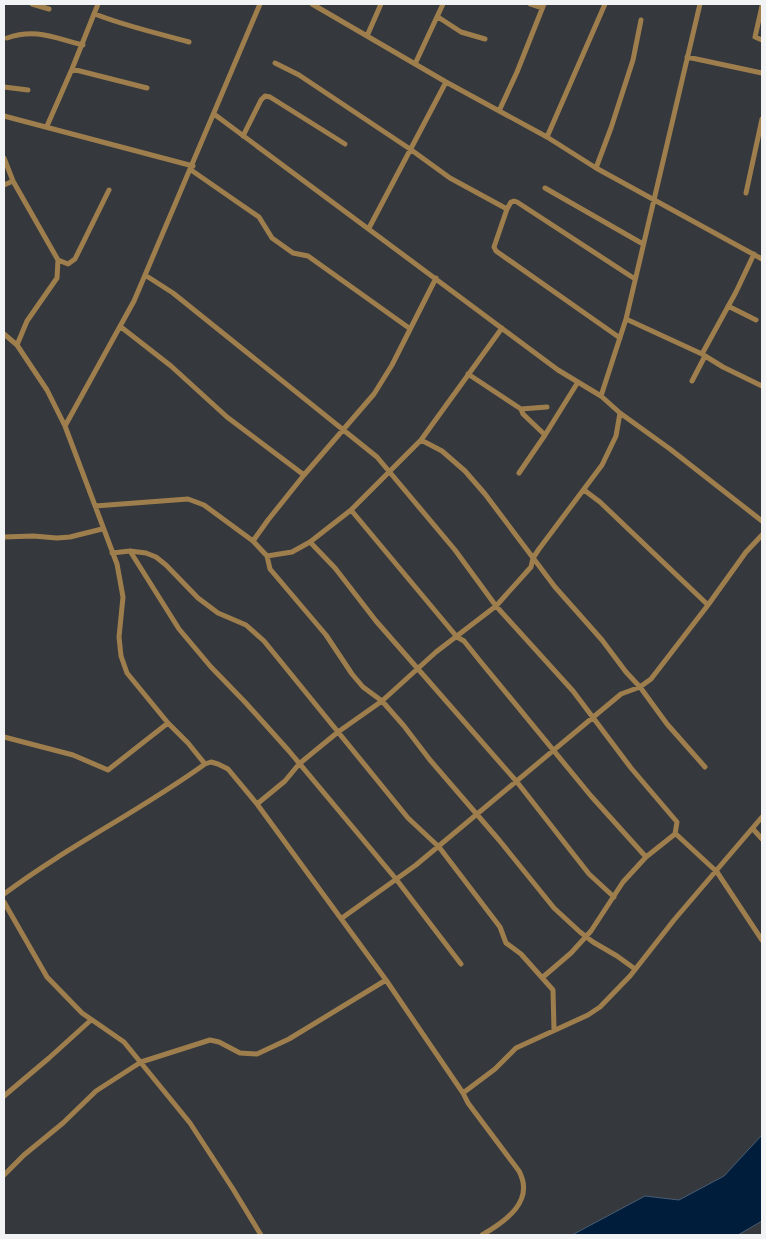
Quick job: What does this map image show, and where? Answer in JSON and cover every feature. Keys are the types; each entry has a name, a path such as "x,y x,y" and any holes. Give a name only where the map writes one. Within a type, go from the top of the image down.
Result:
{"street":[{"path":"32,4 49,9"},
{"path":"47,126 98,4"},
{"path":"64,426 134,301 260,4"},
{"path":"312,4 446,82 547,137 596,168 762,259"},
{"path":"367,36 381,4"},
{"path":"415,64 443,4"},
{"path":"499,111 517,72 543,6 530,4"},
{"path":"547,137 605,4"},
{"path":"601,396 626,319 700,4"},
{"path":"762,6 755,37 762,40"},
{"path":"95,14 121,24 139,27 189,42"},
{"path":"438,17 461,32 485,39"},
{"path":"596,168 633,60 641,20"},
{"path":"6,38 37,33 82,45"},
{"path":"687,57 762,73"},
{"path":"275,63 299,75 450,178 507,209"},
{"path":"72,69 147,88"},
{"path":"369,228 446,82"},
{"path":"4,88 28,90"},
{"path":"243,136 264,96 270,97 345,144"},
{"path":"214,114 502,328 601,396 620,413 670,449 762,521"},
{"path":"4,116 47,126 192,168 259,217 272,238 293,253 308,256 409,328"},
{"path":"746,193 762,119"},
{"path":"4,158 14,181 58,260 57,278 28,321 17,345"},
{"path":"4,185 14,181"},
{"path":"545,188 643,244"},
{"path":"58,260 68,264 75,259 109,190"},
{"path":"620,338 494,248 511,202 514,200 635,279"},
{"path":"692,381 754,254"},
{"path":"145,275 173,293 244,352 344,428 378,457 455,550 496,606 548,662 594,716 631,768 677,822 675,834 646,857 623,882 586,937 543,977"},
{"path":"253,541 304,475 374,394 392,364 436,278"},
{"path":"728,306 756,320"},
{"path":"626,319 704,355 723,367 762,386"},
{"path":"120,328 171,366 227,417 304,475"},
{"path":"267,556 292,552 310,542 351,510 391,472 421,440 502,328"},
{"path":"4,334 17,345 48,390 64,426 117,564 123,597 119,638 124,664 131,679 205,764"},
{"path":"468,374 520,409 545,435"},
{"path":"519,473 578,382"},
{"path":"520,409 547,407"},
{"path":"257,804 285,780 299,764 338,732 382,701 436,652 496,606 532,568 533,558 602,465 616,436 620,413"},
{"path":"421,440 442,451 485,494 555,587 586,621 640,687 667,724 705,767"},
{"path":"584,490 600,502 708,605"},
{"path":"95,506 176,498 188,499 204,504 253,541 267,556 270,569 326,635 352,674 363,687 382,701 404,726 430,760 499,840 554,908 586,937 635,969"},
{"path":"351,510 457,637 464,641 512,702 591,796 646,857"},
{"path":"4,537 70,537 102,529"},
{"path":"342,918 438,847 621,694 640,687 651,680 746,552 762,535"},
{"path":"310,542 335,568 376,622 517,782 589,874 614,896"},
{"path":"112,553 130,551 146,553 156,557 166,564 198,598 218,613 246,625 264,641 408,818 438,847 500,927 506,942 522,954 543,977 554,992 554,1030"},
{"path":"130,551 179,630 267,726 396,879 461,964"},
{"path":"4,737 73,755 108,770 168,723"},
{"path":"4,894 78,843 175,786 205,764 210,762 228,769 257,804 342,918 468,1103 514,1162 524,1180 525,1190 520,1204 501,1224 482,1235"},
{"path":"463,1093 495,1069 516,1048 588,1015 600,1007 635,969 762,817"},
{"path":"753,828 762,839"},
{"path":"675,834 717,872 762,940"},
{"path":"4,902 47,977 90,1020 119,1037 190,1123 261,1235"},
{"path":"4,1175 24,1155 63,1123 96,1090 141,1062 204,1040 219,1042 240,1053 257,1054 289,1039 386,980"},
{"path":"4,1096 90,1020"}],"water":[{"path":"762,1135 762,1221 738,1235 572,1235 645,1196 679,1200 724,1176"}]}
